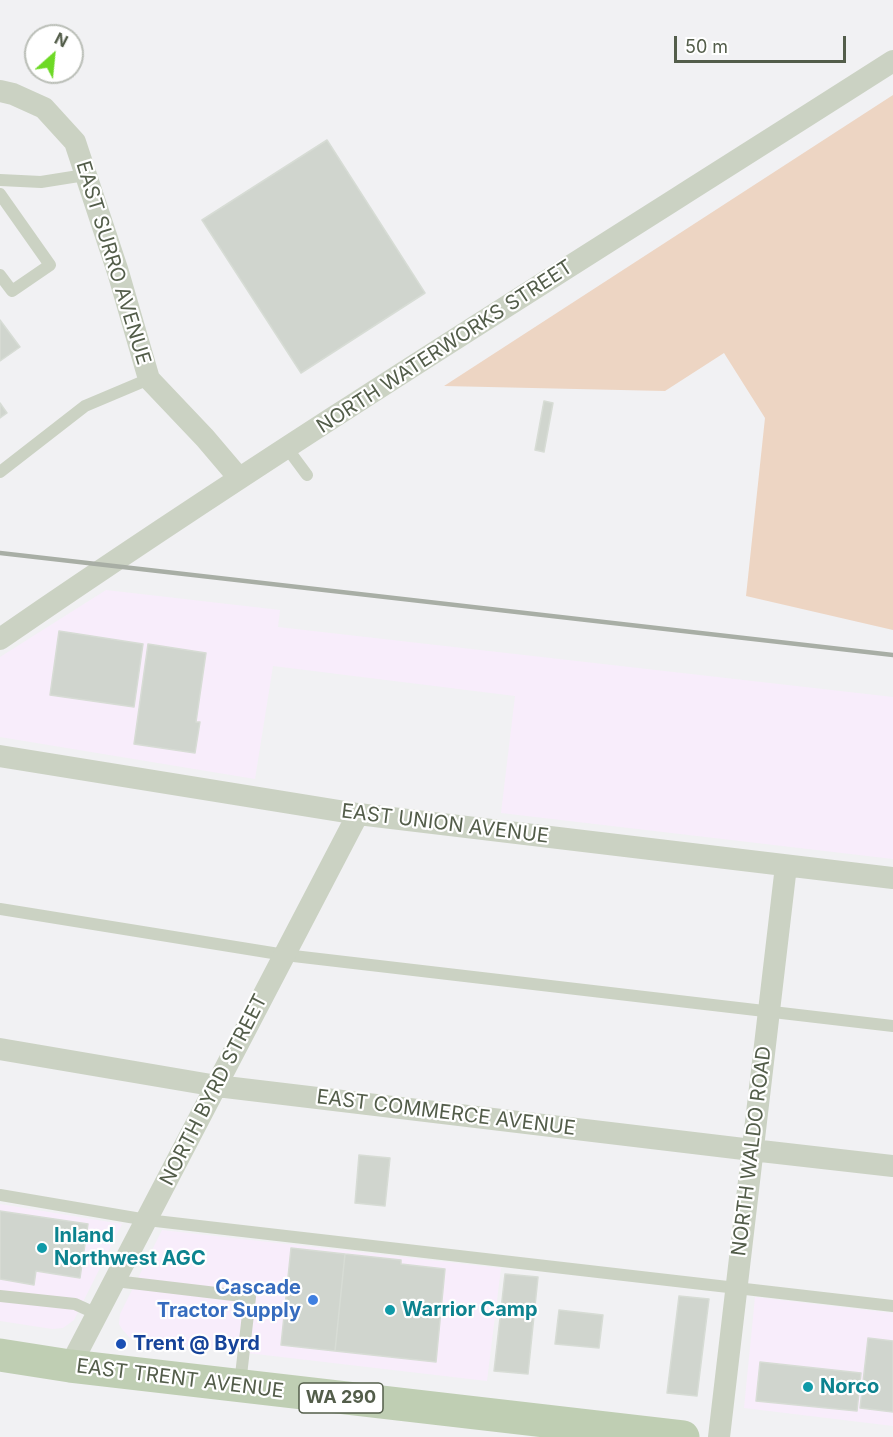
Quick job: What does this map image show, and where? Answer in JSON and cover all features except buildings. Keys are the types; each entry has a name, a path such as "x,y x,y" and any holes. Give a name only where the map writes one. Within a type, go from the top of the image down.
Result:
{"main road":[{"name":"EAST TRENT AVENUE","path":"0,1355 70,1366 683,1437"}],"street":[{"name":"NORTH WATERWORKS STREET","path":"0,639 239,478 893,61"},
{"name":"EAST SURRO AVENUE","path":"0,91 13,94 44,108 75,142 118,272 149,379 239,478"},
{"name":"EAST UNION AVENUE","path":"0,756 358,814 893,878"},
{"name":"NORTH BYRD STREET","path":"70,1366 358,814"},
{"name":"NORTH WALDO ROAD","path":"719,1437 786,866"},
{"name":"EAST COMMERCE AVENUE","path":"0,1049 217,1086 893,1166"}],"lane":[{"path":"0,180 40,182 85,175"},
{"path":"0,194 50,265 12,291 0,275"},
{"path":"0,472 85,406 149,379"},
{"path":"287,448 307,475"},
{"path":"0,909 285,955 893,1026"},
{"path":"0,1195 147,1220 893,1306"},
{"path":"114,1281 250,1297 240,1386"},
{"path":"0,1296 75,1304 97,1314"}],"shaded area":[{"path":"893,95 893,630 746,596 765,418 724,353 665,391 444,386"},
{"path":"106,590 280,610 278,627 893,697 893,859 501,813 515,696 273,666 255,779 0,737 0,657"},
{"path":"0,1204 122,1224 74,1320 63,1328 52,1329 0,1321"},
{"path":"162,1230 501,1268 487,1381 130,1338 119,1324 120,1314"},
{"path":"755,1297 893,1313 893,1426 744,1408"}],"railway":[{"path":"0,553 893,655"}],"place":[{"name":"Inland Northwest AGC","path":"42,1248"},
{"name":"Cascade Tractor Supply","path":"313,1300"},
{"name":"Warrior Camp","path":"390,1310"},
{"name":"Trent @ Byrd","path":"121,1344"},
{"name":"Norco","path":"808,1387"}]}
